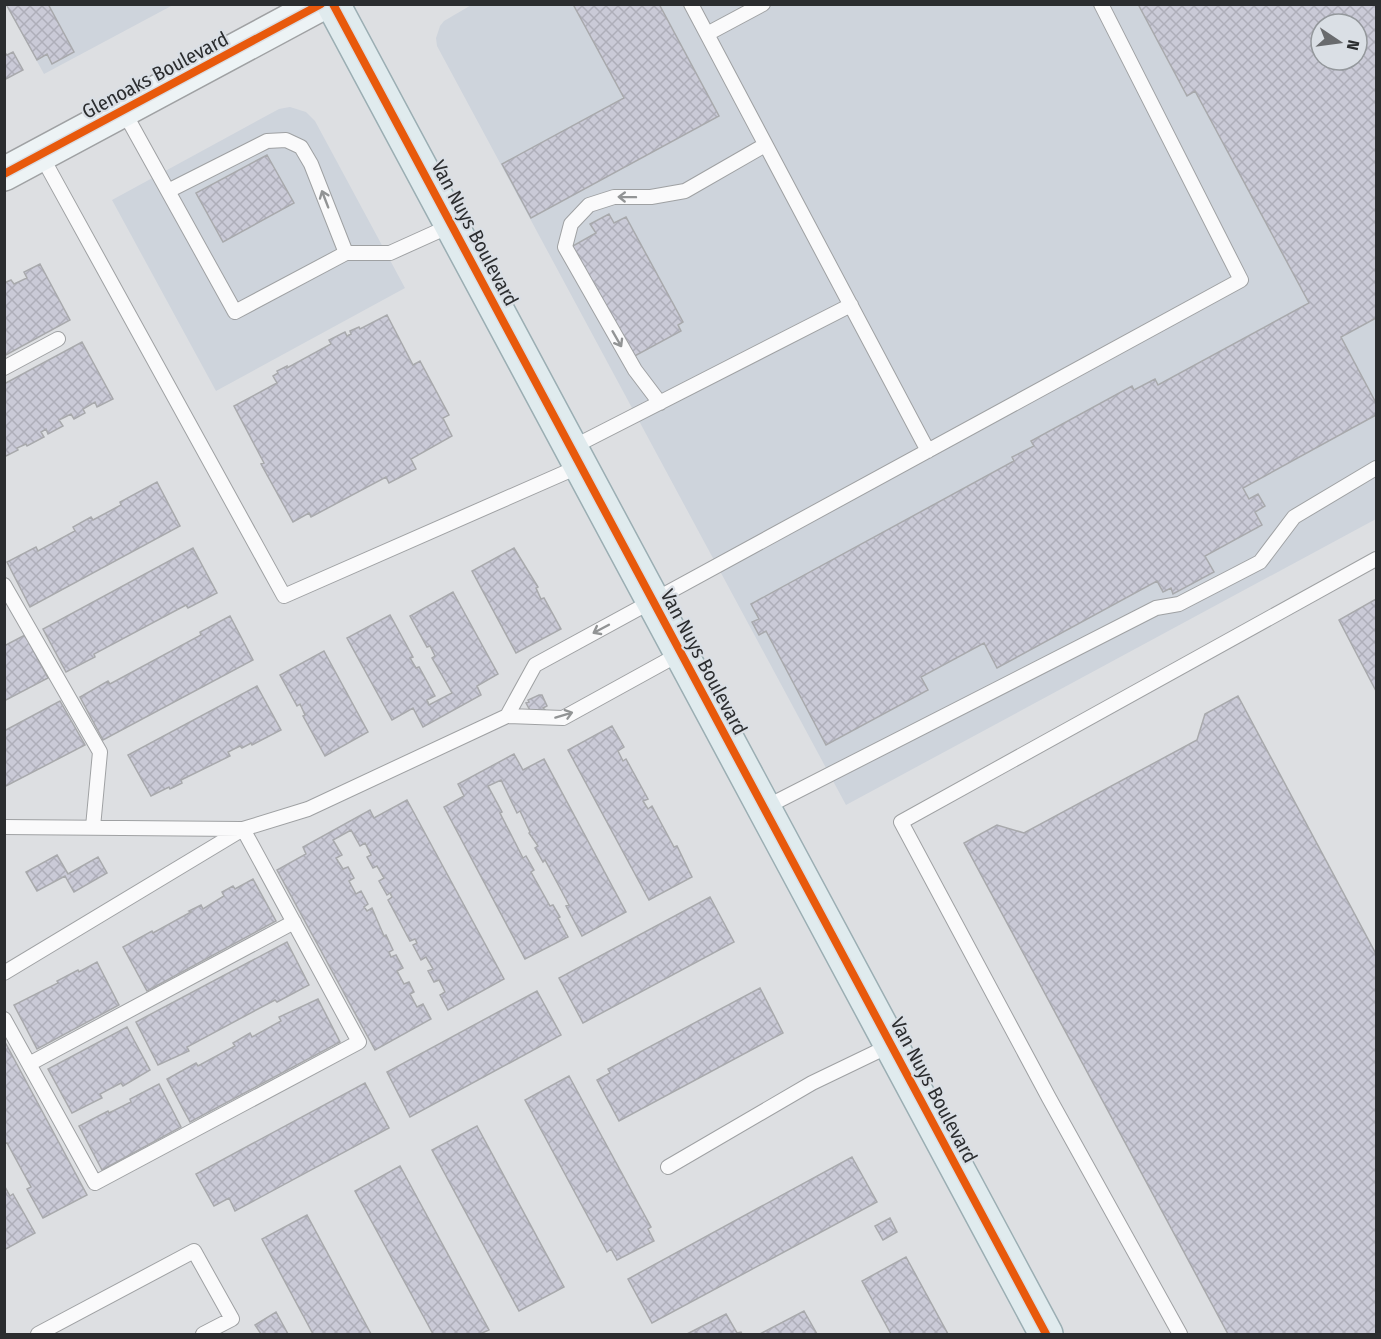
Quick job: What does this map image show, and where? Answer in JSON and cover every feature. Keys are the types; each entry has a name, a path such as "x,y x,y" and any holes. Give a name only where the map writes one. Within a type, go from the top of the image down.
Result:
{"main road":[{"name":"Glenoaks Boulevard","path":"4,174 321,4"},
{"name":"Van Nuys Boulevard","path":"333,4 1046,1335"}],"lane":[{"path":"691,4 928,451"},
{"path":"707,34 763,4"},
{"path":"507,716 535,665 1241,280 1101,4"},
{"path":"123,110 235,312 346,253 390,253 452,225"},
{"path":"168,191 267,141 286,140 301,147 311,164 346,253"},
{"path":"660,403 635,370 565,247 571,224 589,205 614,197 651,197 685,191 765,145"},
{"path":"41,154 284,596 576,457 660,403 850,305"},
{"path":"4,368 58,339"},
{"path":"764,808 1156,608 1179,603 1260,562 1294,517 1377,468"},
{"path":"1180,1335 1048,1098 901,822 1377,560"},
{"path":"4,585 100,752 93,828"},
{"path":"4,973 243,829 308,809 507,716 562,718 681,653"},
{"path":"4,827 243,829"},
{"path":"4,1019 95,1183 359,1042 243,829"},
{"path":"29,1064 294,922"},
{"path":"668,1167 813,1083 891,1045"},
{"path":"38,1335 194,1251 232,1319 203,1335"}],"shaded area":[{"path":"473,4 1376,5 1376,519 846,805 437,46 436,38 444,21"},
{"path":"6,5 173,5 44,74"},
{"path":"290,107 306,112 315,121 405,288 216,391 112,200 279,109"}],"building":[{"path":"6,4 48,4 74,52 52,64 47,54 37,60"},
{"path":"577,4 659,4 719,116 531,218 502,164 624,98 574,6"},
{"path":"1138,4 1376,4 1376,318 1341,337 1376,403 1376,415 1243,488 1249,499 1258,494 1265,506 1255,512 1262,525 1205,556 1214,572 1173,594 1171,588 1163,592 1157,581 997,668 984,643 921,677 928,690 826,745 766,631 759,635 752,622 759,619 751,604 1014,461 1012,457 1034,446 1031,441 1132,386 1134,390 1155,379 1158,385 1309,303 1195,91 1187,96"},
{"path":"4,52 7,55 13,52 23,70 4,80"},
{"path":"267,155 294,203 223,242 196,193"},
{"path":"609,214 614,223 626,217 683,322 678,325 681,331 631,358 571,247 596,233 590,224"},
{"path":"40,264 70,320 4,356 4,283 11,280 14,284 27,278 24,272"},
{"path":"387,315 413,365 420,361 449,415 443,418 452,436 411,459 416,469 389,483 386,477 311,517 309,513 293,522 261,464 264,463 234,406 277,383 273,376 278,373 277,371 331,344 329,340 345,332 347,336 351,334 350,331 359,327 360,329"},
{"path":"82,342 113,399 97,407 95,402 83,409 85,413 74,419 71,414 59,420 63,426 48,434 46,429 41,432 44,437 27,446 26,444 17,448 18,450 4,457 4,384"},
{"path":"157,482 180,526 30,607 7,562 36,547 38,551 75,531 73,527 91,517 93,520 121,505 120,502"},
{"path":"193,548 217,593 188,608 186,605 94,654 95,657 66,672 43,629"},
{"path":"514,548 538,587 536,588 541,599 544,598 561,629 516,653 472,571"},
{"path":"453,592 498,674 477,686 481,695 423,727 413,708 392,720 347,638 390,615 413,657 410,658 416,668 419,667 435,696 427,700 429,705 452,693 432,658 435,656 430,646 427,647 410,616"},
{"path":"1376,599 1376,691 1339,620"},
{"path":"230,616 253,660 103,740 80,697 108,681 110,684 201,635 200,632"},
{"path":"25,635 48,678 4,701 4,646"},
{"path":"324,651 368,732 325,756 303,716 305,715 300,704 297,706 280,675"},
{"path":"257,686 281,730 252,745 251,743 242,748 240,746 228,752 230,756 181,780 182,783 151,796 128,755"},
{"path":"542,695 547,706 543,708 545,710 532,714 526,703"},
{"path":"1238,696 1376,954 1376,1334 1228,1334 964,843 997,825 1024,833 1197,740 1205,714"},
{"path":"60,701 85,745 4,787 4,731"},
{"path":"612,726 624,747 618,751 623,761 626,759 648,799 643,801 648,809 652,806 674,847 677,846 692,877 649,900 568,750"},
{"path":"514,754 523,770 544,759 626,912 582,936 566,906 569,905 545,860 543,862 535,848 538,846 529,833 520,811 517,813 501,780 488,786 523,858 526,856 534,870 531,872 550,906 553,905 560,917 558,918 568,937 525,959 444,807 464,796 458,784"},
{"path":"407,800 504,979 448,1010 440,995 445,992 439,980 434,982 428,971 433,969 426,957 421,960 413,945 417,943 415,939 410,941 388,900 392,897 390,893 387,895 379,881 384,878 377,866 373,868 367,857 371,855 365,843 360,846 351,830 333,840 342,855 336,858 343,869 348,867 354,878 349,881 356,894 361,891 368,904 364,907 367,911 372,908 393,950 389,952 391,957 396,955 403,968 397,971 404,984 409,982 414,992 410,994 417,1007 423,1004 431,1019 375,1050 277,870 306,854 303,847 370,810 374,818"},
{"path":"57,855 68,874 98,857 107,873 74,892 65,876 37,891 26,872"},
{"path":"253,879 276,921 147,991 123,947 152,931 153,933 201,905 203,909 224,896 222,892 233,886 235,889"},
{"path":"710,897 734,942 583,1023 559,978"},
{"path":"287,942 309,985 277,1002 275,1000 187,1047 189,1051 158,1065 136,1022"},
{"path":"97,962 119,1005 37,1049 14,1005"},
{"path":"760,988 783,1033 619,1121 597,1080 610,1073 608,1069"},
{"path":"537,991 561,1035 410,1117 387,1072"},
{"path":"318,999 340,1042 190,1122 167,1079 196,1063 198,1066 235,1046 233,1043 250,1033 252,1037 281,1021 279,1017"},
{"path":"127,1027 150,1070 123,1086 121,1083 100,1094 102,1098 72,1113 48,1069"},
{"path":"5,1042 87,1195 43,1218 27,1189 31,1187 7,1143 4,1144"},
{"path":"569,1076 651,1227 648,1229 654,1241 617,1260 611,1249 607,1252 525,1100"},
{"path":"365,1083 389,1128 235,1211 229,1198 214,1206 196,1174"},
{"path":"159,1084 181,1127 102,1170 79,1126 131,1102 130,1099"},
{"path":"477,1126 564,1287 519,1311 432,1150"},
{"path":"852,1157 877,1202 652,1323 628,1279"},
{"path":"400,1166 489,1330 480,1334 433,1334 355,1191"},
{"path":"4,1185 10,1196 13,1194 35,1233 4,1250"},
{"path":"307,1215 371,1334 313,1334 262,1239"},
{"path":"890,1218 897,1232 883,1240 875,1226"},
{"path":"906,1257 948,1334 891,1334 862,1281"},
{"path":"804,1311 817,1334 760,1334"},
{"path":"276,1312 288,1334 261,1334 255,1325"},
{"path":"726,1314 737,1333 742,1334 687,1334"}],"cycle path":[{"path":"4,174 321,4"},
{"path":"333,4 1046,1334"}]}
